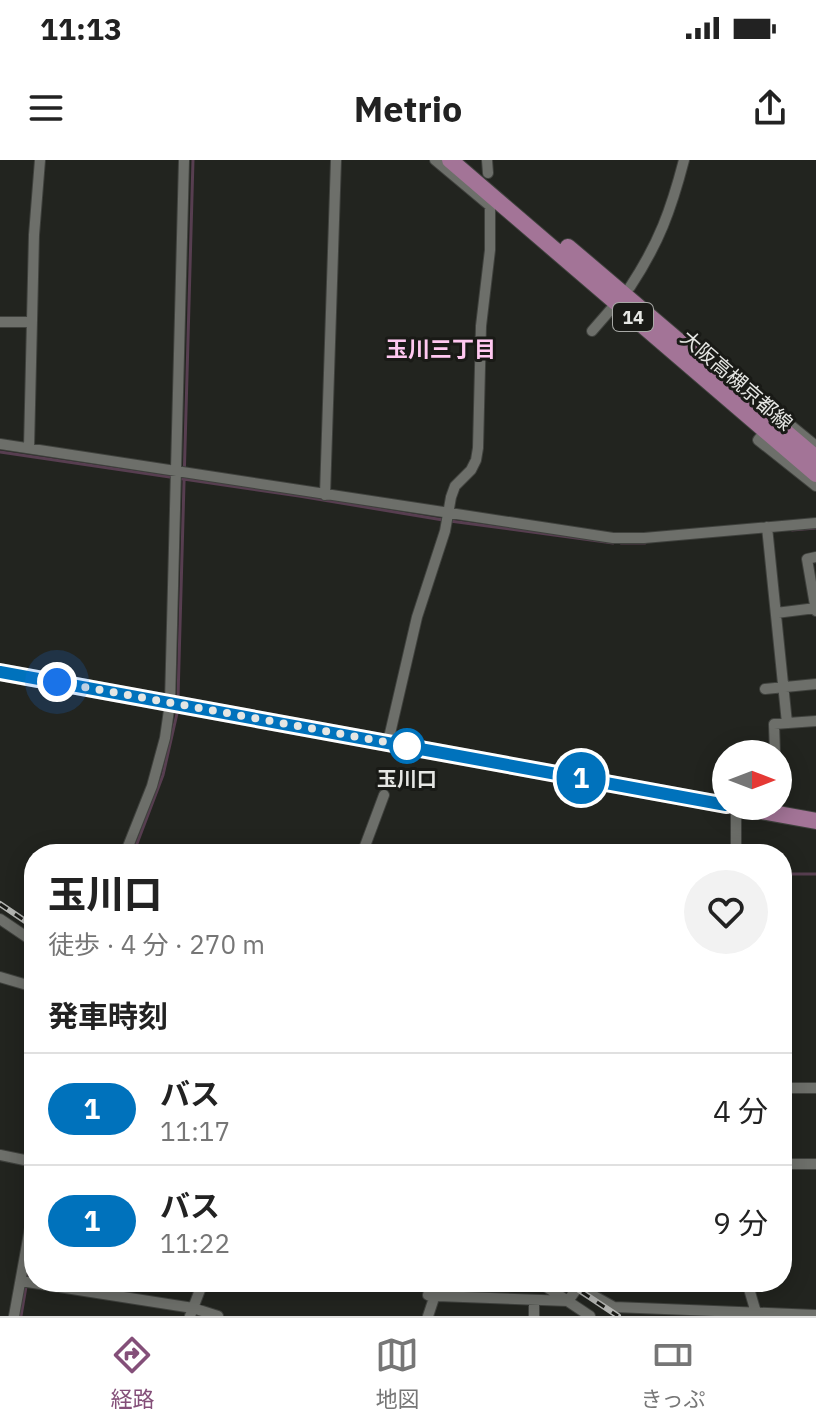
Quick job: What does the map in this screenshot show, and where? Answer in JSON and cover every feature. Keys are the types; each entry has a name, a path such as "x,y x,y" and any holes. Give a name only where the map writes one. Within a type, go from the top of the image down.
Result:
{"main road":[{"name":"大阪高槻京都線","path":"450,160 816,474"},
{"name":"大阪高槻京都線","path":"466,160 816,458"},
{"path":"0,672 712,802"},
{"path":"792,815 816,821"}],"street":[{"path":"29,448 34,235 40,160"},
{"path":"129,844 152,786 165,738 170,703 184,160"},
{"path":"325,495 336,160"},
{"path":"388,742 417,617 445,531 455,486 476,460 481,326 490,250 490,206 435,160"},
{"path":"630,287 658,240 684,160"},
{"path":"592,331 612,308"},
{"path":"0,322 32,322"},
{"path":"775,418 777,414 816,446"},
{"path":"762,435 758,440 816,486"},
{"path":"0,444 613,538 816,523"},
{"path":"767,527 787,723"},
{"path":"776,613 816,609 807,559 816,557"},
{"path":"765,689 816,684"},
{"path":"775,740 774,724 816,721"},
{"path":"366,844 384,795"},
{"path":"735,820 736,844"},
{"path":"0,919 24,935"},
{"path":"0,977 24,984"},
{"path":"792,1088 816,1088"},
{"path":"0,1155 24,1160"},
{"path":"792,1164 816,1164"},
{"path":"14,1316 24,1264"},
{"path":"81,1292 218,1316"},
{"path":"191,1312 199,1292"},
{"path":"429,1292 428,1295 434,1298 568,1301"},
{"path":"554,1292 590,1316"},
{"path":"568,1301 574,1292"},
{"path":"587,1292 614,1307 816,1315"},
{"path":"750,1292 757,1315"},
{"path":"428,1316 434,1298"},
{"path":"534,1301 534,1316"}],"waterway":[{"path":"178,698 193,160"},
{"path":"0,452 443,520"},
{"path":"450,521 613,543"},
{"path":"792,530 816,528"},
{"path":"621,543 645,543"},
{"path":"137,844 163,775 178,709"},
{"path":"792,874 816,874"},
{"path":"21,1316 25,1292"}],"railway":[{"path":"0,904 24,920"},
{"path":"582,1292 618,1316"}],"bus line":[{"name":"1","path":"0,672 712,802"}],"place":[{"name":"玉川口","path":"407,746"}],"district":[{"name":"玉川三丁目","path":"441,348"}],"route":[{"path":"57,682 418,748 407,746"}]}
